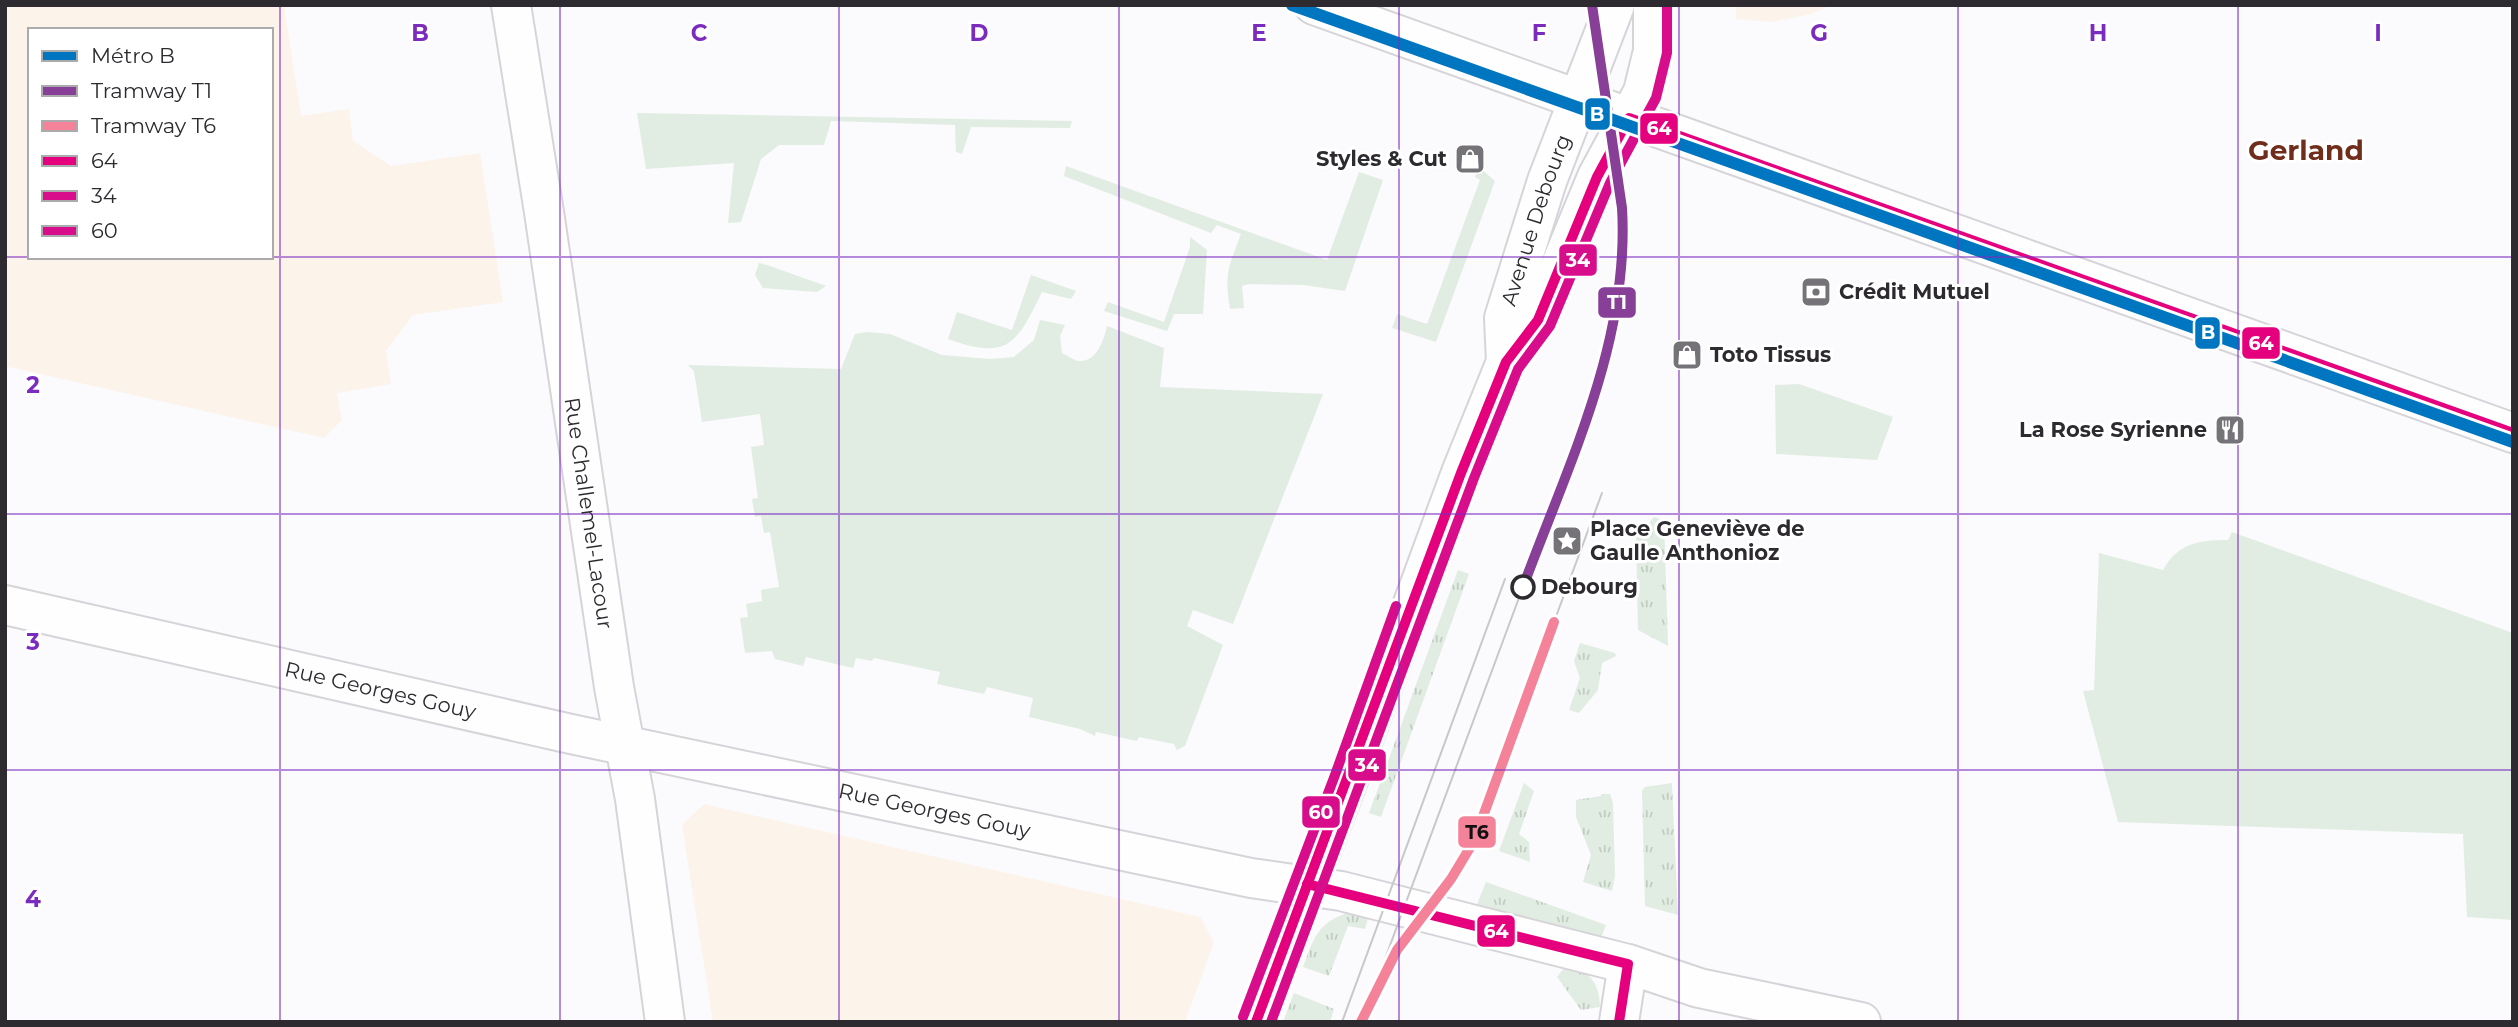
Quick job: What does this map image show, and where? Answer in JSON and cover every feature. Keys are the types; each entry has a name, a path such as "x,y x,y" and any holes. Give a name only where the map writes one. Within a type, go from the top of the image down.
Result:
{"street":[{"name":"Rue Challemel-Lacour","path":"511,5 624,744 635,799 665,1022"},
{"path":"1314,5 2513,433"},
{"name":"Avenue Debourg","path":"1506,362 1504,318 1547,181 1615,5"},
{"name":"Avenue Debourg","path":"1256,1022 1461,473 1506,362 1538,320 1597,177 1643,92 1653,51 1653,5"},
{"name":"Rue Georges Gouy","path":"5,604 571,734 1237,875 1341,891 1628,964 1699,988 1861,1022"},
{"path":"1619,1022 1628,964"}],"shaded area":[{"path":"5,5 284,5 301,116 349,109 353,141 391,166 480,153 503,302 413,315 386,351 391,384 337,393 342,420 324,438 5,366"},
{"path":"1736,5 1832,5 1811,14 1772,22 1736,19"},
{"path":"704,804 1200,917 1214,942 1185,1022 713,1022 682,825"}],"green space":[{"path":"637,113 1072,121 1070,128 971,127 962,154 956,152 955,125 831,121 824,145 779,145 761,159 741,222 728,223 734,163 646,169"},
{"path":"1066,166 1327,260 1359,172 1383,180 1345,291 1303,285 1249,284 1242,286 1244,308 1230,309 1229,270 1241,234 1217,225 1211,233 1064,176"},
{"path":"1479,167 1495,181 1436,342 1392,328 1397,314 1427,324 1480,180 1475,177"},
{"path":"1190,237 1207,250 1203,314 1174,314 1167,331 1104,311 1108,302 1164,322 1190,247"},
{"path":"759,263 826,286 817,292 763,288 755,275"},
{"path":"1031,275 1076,291 1071,299 1042,292 1017,335 998,347 985,348 948,339 957,312 1012,330"},
{"path":"1040,320 1065,325 1060,336 1062,353 1078,361 1085,361 1095,354 1102,343 1107,326 1164,348 1160,387 1323,394 1233,624 1193,610 1187,626 1223,645 1185,746 1177,750 1174,744 1139,737 1137,741 1096,732 1095,736 1080,729 1029,717 1033,698 987,687 984,694 937,684 940,672 874,658 872,661 856,658 853,668 806,657 803,666 775,659 772,651 745,653 740,618 748,617 746,604 762,601 761,590 779,587 770,532 764,533 761,516 755,517 752,499 758,498 751,447 764,445 760,414 702,422 694,371 688,365 841,369 855,334 867,332 890,334 942,355 990,359 1014,357 1034,340"},
{"path":"1799,384 1893,417 1877,460 1776,454 1775,385"},
{"path":"1654,517 1664,520 1668,646 1638,630 1636,538"},
{"path":"2232,532 2513,633 2513,920 2467,917 2463,834 2118,822 2083,691 2094,690 2099,553 2163,570 2175,554 2190,545 2228,540"},
{"path":"1458,570 1469,574 1381,817 1369,813"},
{"path":"1580,643 1615,653 1616,656 1602,663 1598,690 1579,713 1569,710 1580,678 1574,661"},
{"path":"1524,783 1534,791 1519,834 1529,842 1530,862 1499,851"},
{"path":"1672,783 1678,915 1645,906 1642,791 1645,787"},
{"path":"1610,794 1613,803 1615,876 1612,891 1583,882 1591,855 1576,817 1576,800"},
{"path":"1486,882 1606,925 1601,938 1475,909"},
{"path":"1347,913 1369,914 1365,929 1348,926 1329,976 1303,967 1317,934 1329,922"},
{"path":"1566,965 1592,979 1598,991 1600,1007 1581,1010 1557,977"},
{"path":"1294,993 1334,1009 1330,1022 1283,1022"}],"tram line":[{"name":"T1","path":"1523,587 1592,402 1616,306 1622,257 1622,208 1592,5"},
{"path":"1554,622 1602,493"},
{"path":"1342,1022 1505,579"},
{"path":"1366,1010 1523,587"},
{"name":"T6","path":"1361,1022 1397,950 1451,879 1474,841 1554,622"}],"metro line":[{"name":"B","path":"1292,5 2513,442"}],"transit line":[{"name":"34","path":"1271,1022 1474,478 1518,369 1550,326 1610,183 1656,98 1667,53 1667,5"},
{"name":"64","path":"1256,1022 1461,473 1506,362 1538,320 1597,177 1629,118 2513,433"},
{"name":"60","path":"1243,1017 1396,606"},
{"name":"64","path":"1307,884 1628,964 1619,1022"}],"place":[{"name":"Styles & Cut","path":"1470,159"},
{"name":"Crédit Mutuel","path":"1816,292"},
{"name":"Toto Tissus","path":"1687,355"},
{"name":"La Rose Syrienne","path":"2230,430"},
{"name":"Place Geneviève de Gaulle Anthonioz","path":"1567,541"},
{"name":"Debourg","path":"1523,587"}],"district":[{"name":"Gerland","path":"2306,150"}]}
